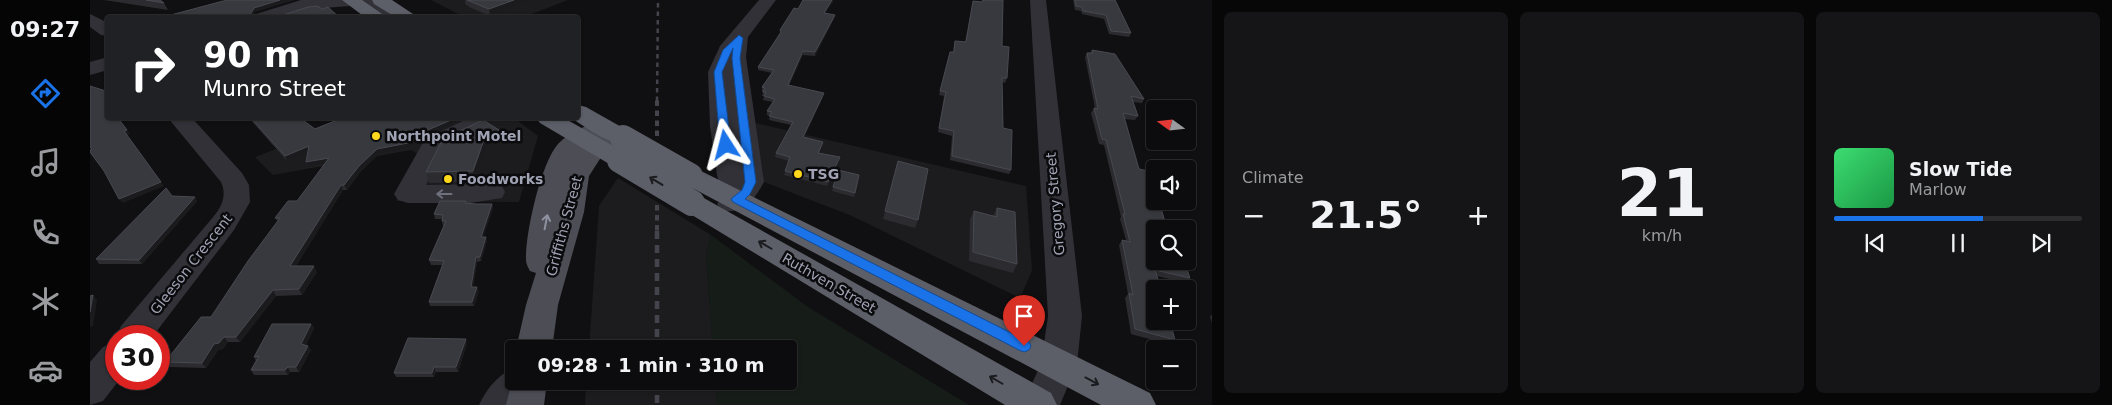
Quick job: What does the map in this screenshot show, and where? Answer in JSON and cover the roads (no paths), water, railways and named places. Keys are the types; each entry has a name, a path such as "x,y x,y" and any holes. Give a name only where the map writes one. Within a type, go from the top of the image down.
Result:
{"highway":[{"path":"355,0 375,15"},
{"path":"380,0 405,15"},
{"name":"Ruthven Street","path":"554,120 603,136 708,198 1039,405"},
{"name":"Ruthven Street","path":"708,198 1059,364 1137,405"}],"main road":[{"name":"Griffiths Street","path":"536,340 542,305 570,212 576,176 584,161 603,136"},
{"path":"525,405 528,390"}],"street":[{"path":"271,15 312,2 355,0 385,15"},
{"path":"708,198 746,192 750,182 736,58 739,38 768,0"},
{"name":"Gregory Street","path":"1038,0 1065,316 1059,364 1039,405"},
{"path":"90,69 105,64"},
{"name":"Gleeson Crescent","path":"142,325 224,223 236,205 238,196 238,190 233,179 182,120"},
{"path":"482,122 434,144 408,194 492,192"},
{"path":"90,389 105,371"},
{"path":"498,405 512,390"}],"railway":[{"path":"657,101 658,0"},
{"path":"657,101 657,136"},
{"path":"657,205 657,340"},
{"path":"657,390 657,405"}],"place":[{"name":"Northpoint Motel","path":"376,136"},
{"name":"TSG","path":"798,174"},
{"name":"Foodworks","path":"448,179"}]}
